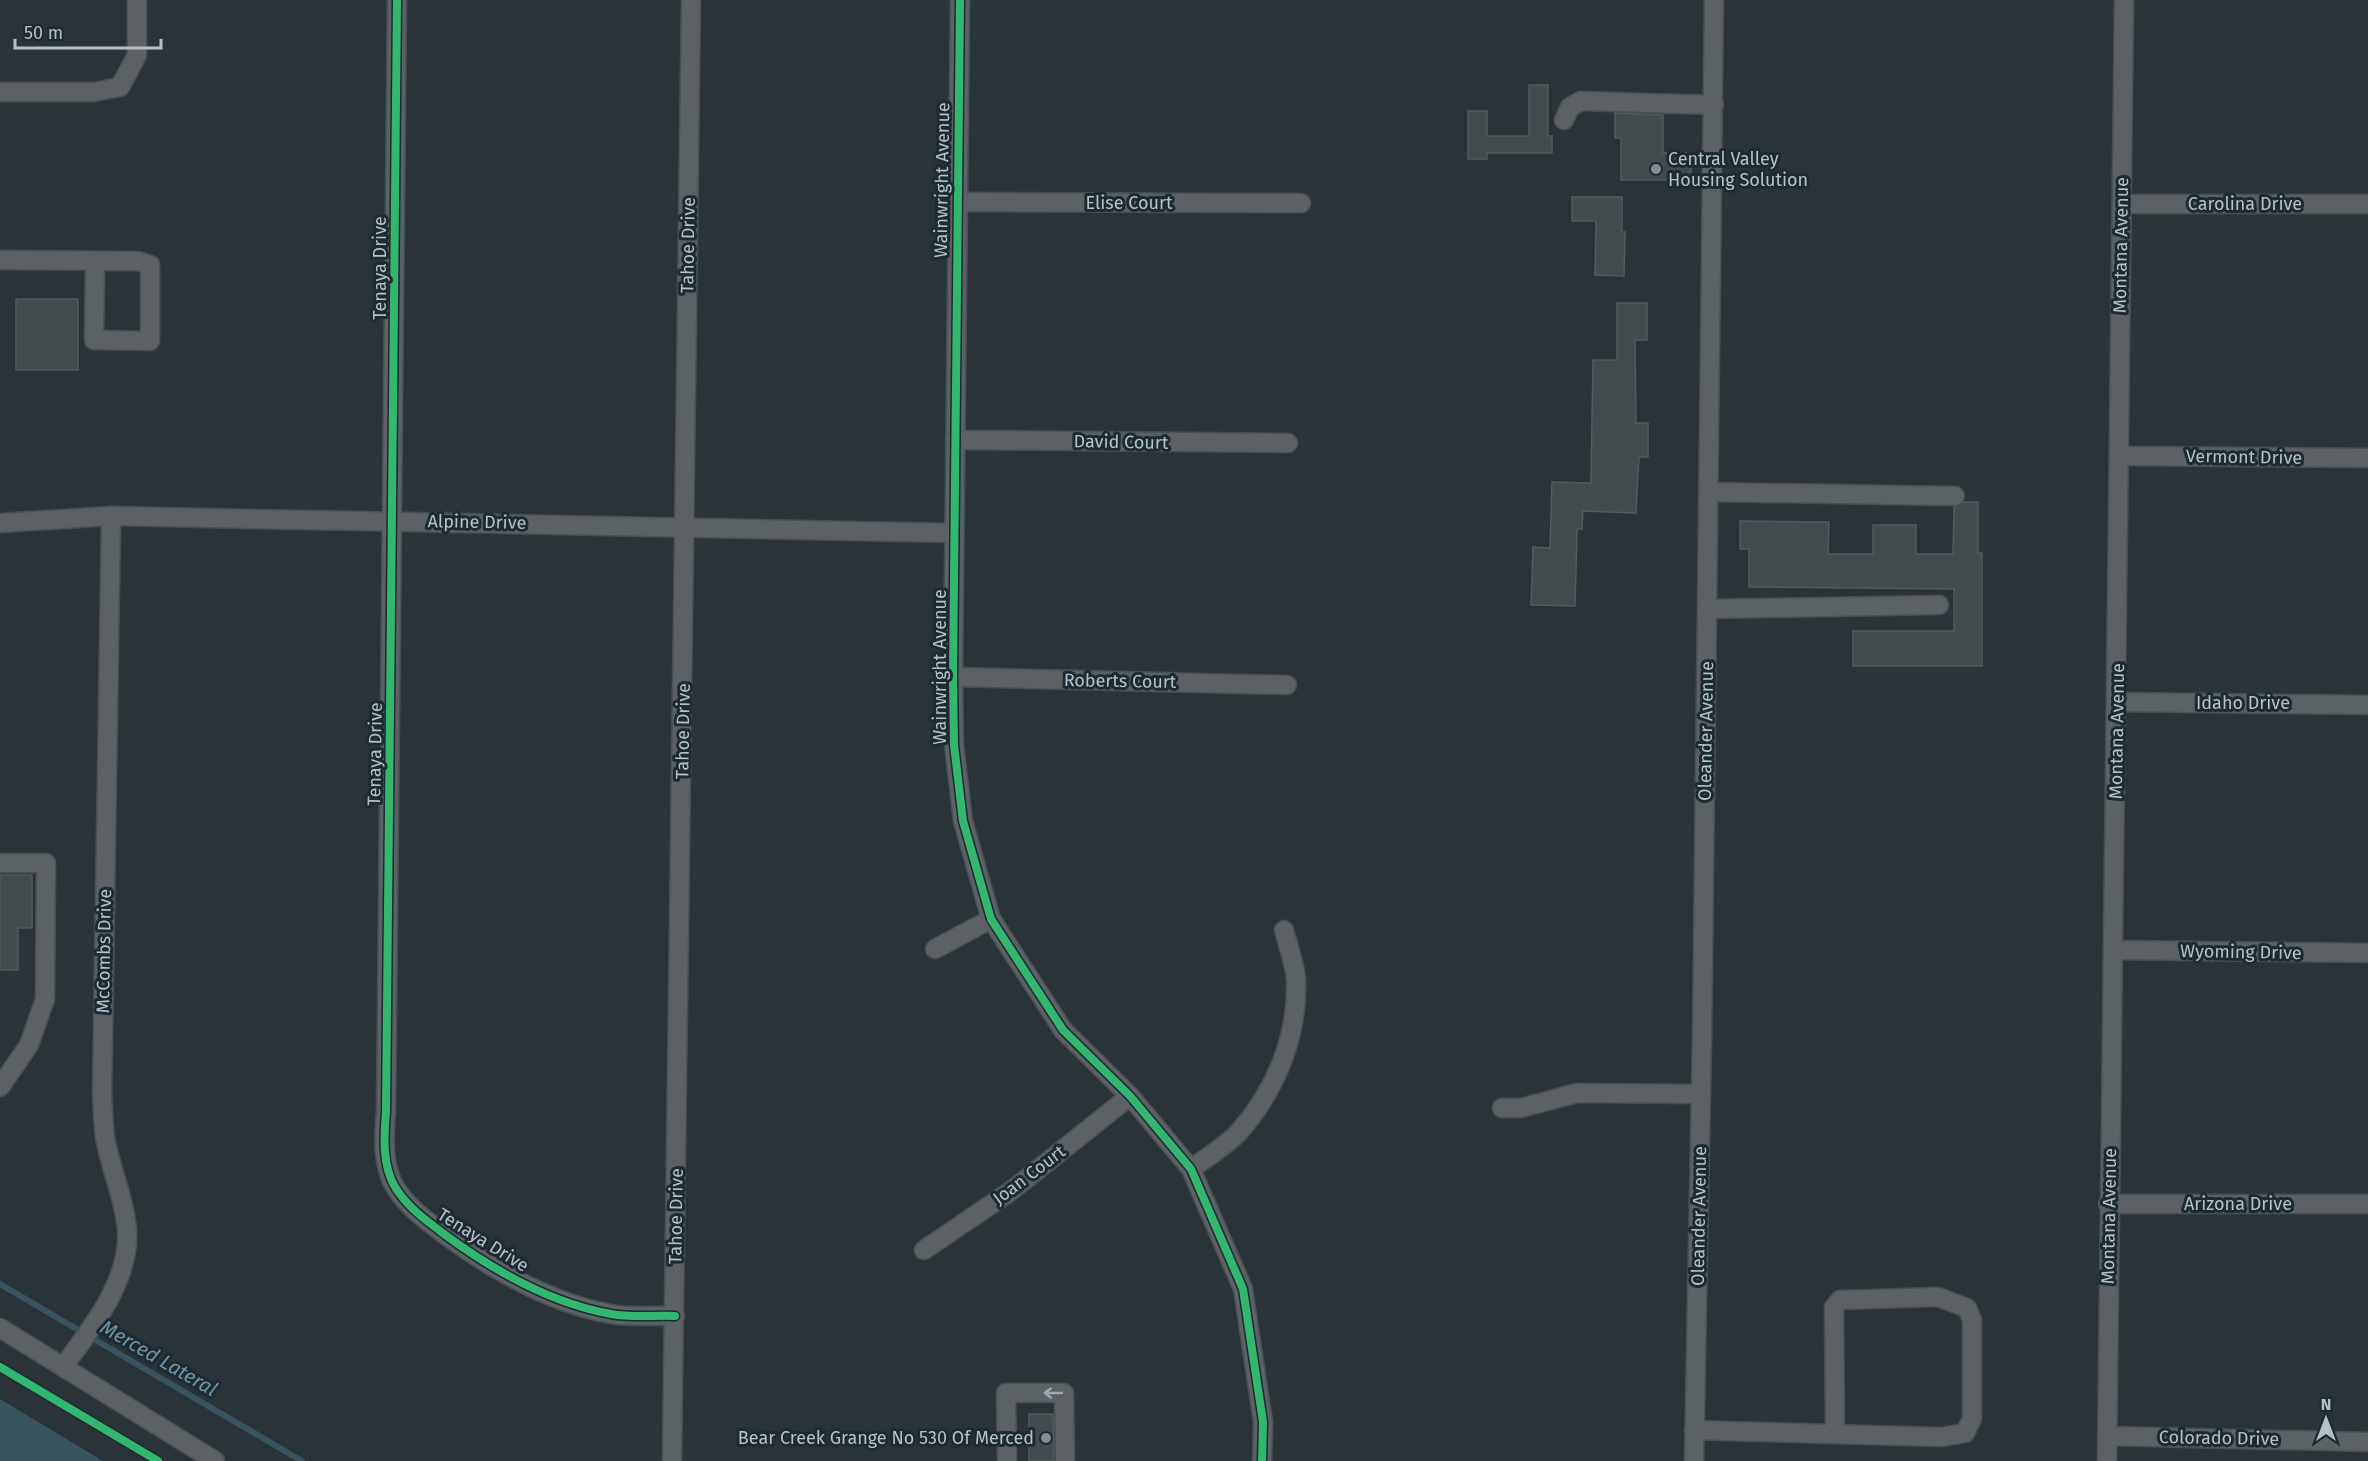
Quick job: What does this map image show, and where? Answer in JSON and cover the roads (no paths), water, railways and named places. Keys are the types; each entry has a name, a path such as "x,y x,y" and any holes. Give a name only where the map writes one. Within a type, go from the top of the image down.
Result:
{"street":[{"path":"0,92 94,92 120,87 136,55 137,0"},
{"name":"Tenaya Drive","path":"397,0 386,1112 383,1145 394,1186 421,1219 470,1254 531,1287 579,1306 613,1315 675,1316"},
{"name":"Tahoe Drive","path":"672,1461 691,0"},
{"name":"Wainwright Avenue","path":"960,0 956,202 953,677 954,745 963,821 991,919 1063,1030 1130,1096 1191,1169 1243,1289 1263,1422 1262,1461"},
{"name":"Oleander Avenue","path":"1694,1461 1708,609 1714,0"},
{"name":"Montana Avenue","path":"2107,1461 2108,1204 2117,702 2124,0"},
{"path":"1564,120 1570,107 1581,101 1714,105"},
{"name":"Elise Court","path":"956,202 1301,203"},
{"name":"Carolina Drive","path":"2122,204 2368,204"},
{"path":"0,260 138,261 150,265 150,341 94,340 95,261"},
{"name":"David Court","path":"955,440 1288,443"},
{"name":"Vermont Drive","path":"2119,456 2368,459"},
{"path":"1709,492 1955,496"},
{"name":"Alpine Drive","path":"0,523 111,516 954,533"},
{"name":"McCombs Drive","path":"63,1367 112,1292 122,1265 127,1233 105,1137 102,1095 111,516"},
{"path":"1708,609 1939,605"},
{"name":"Roberts Court","path":"953,677 1287,685"},
{"name":"Idaho Drive","path":"2117,702 2368,705"},
{"path":"0,863 46,863 45,999 29,1045 0,1087"},
{"path":"935,949 991,919"},
{"path":"1191,1169 1237,1133 1262,1102 1276,1077 1288,1046 1294,1017 1296,978 1284,930"},
{"name":"Wyoming Drive","path":"2113,950 2368,953"},
{"path":"1502,1108 1521,1108 1577,1093 1701,1094"},
{"name":"Joan Court","path":"924,1250 1011,1191 1130,1096"},
{"name":"Arizona Drive","path":"2108,1204 2368,1204"},
{"path":"1694,1430 1834,1434 1941,1437 1965,1432 1972,1419 1972,1320 1967,1308 1938,1298 1840,1300 1834,1307 1834,1434"},
{"path":"0,1328 215,1461"},
{"path":"1007,1461 1006,1393 1064,1393 1065,1461"},
{"name":"Colorado Drive","path":"2107,1436 2368,1442"}],"water":[{"path":"0,1399 103,1461 0,1461"}],"waterway":[{"name":"Merced Lateral","path":"0,1284 302,1461"}],"place":[{"name":"Central Valley Housing Solution","path":"1656,169"},
{"name":"Bear Creek Grange No 530 Of Merced","path":"1046,1438"}]}
